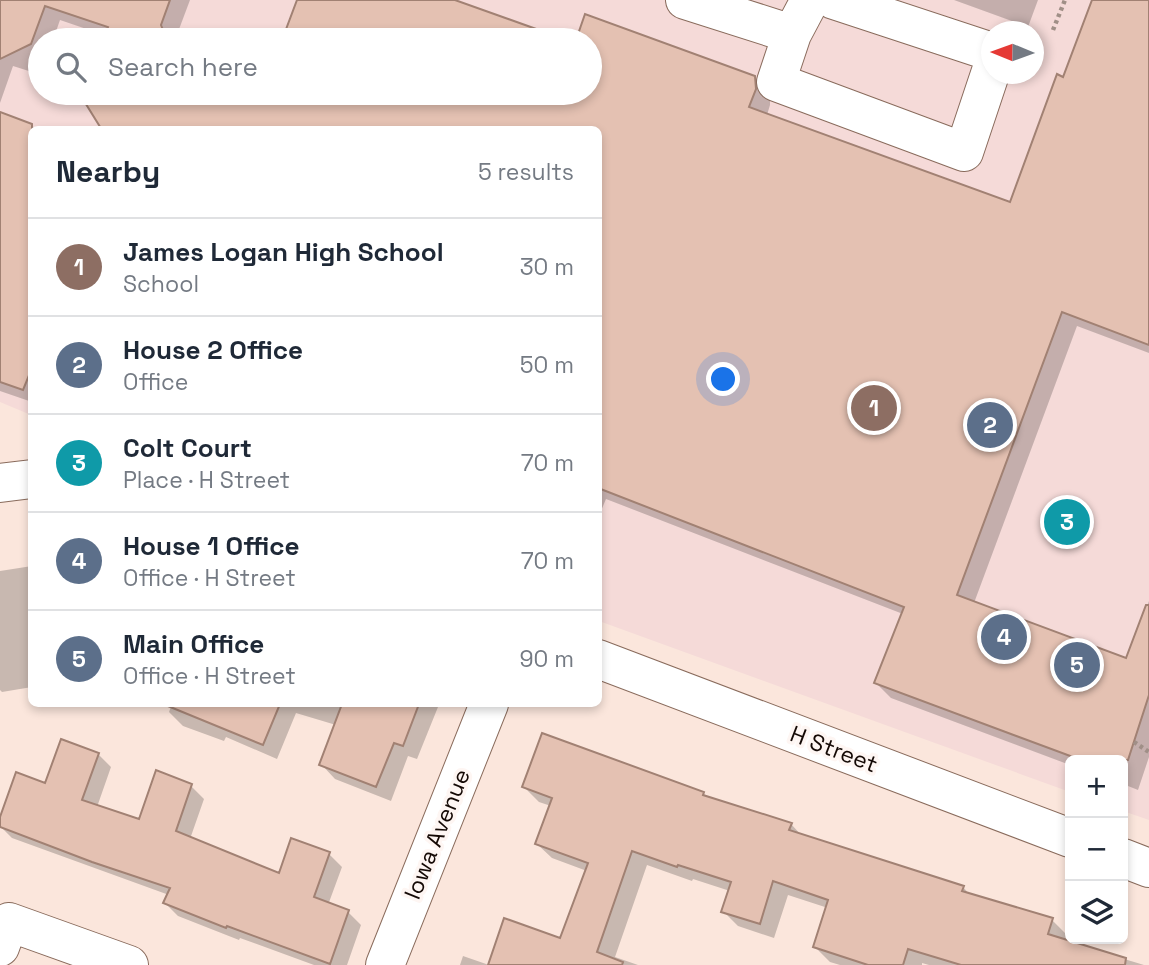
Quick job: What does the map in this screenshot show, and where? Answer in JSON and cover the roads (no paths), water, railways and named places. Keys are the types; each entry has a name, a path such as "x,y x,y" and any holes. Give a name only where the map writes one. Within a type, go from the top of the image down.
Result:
{"street":[{"path":"685,0 792,34"},
{"path":"810,0 792,34 776,82 964,152 987,84"},
{"path":"834,0 981,48"},
{"path":"0,483 28,480"},
{"name":"H Street","path":"602,661 1065,836"},
{"name":"Iowa Avenue","path":"385,965 488,707"},
{"path":"1128,860 1149,868"},
{"path":"5,935 129,965"}],"place":[{"name":"James Logan High School","path":"874,408"},
{"name":"House 2 Office","path":"990,425"},
{"name":"Colt Court","path":"1067,522"},
{"name":"House 1 Office","path":"1004,637"},
{"name":"Main Office","path":"1077,665"}]}
